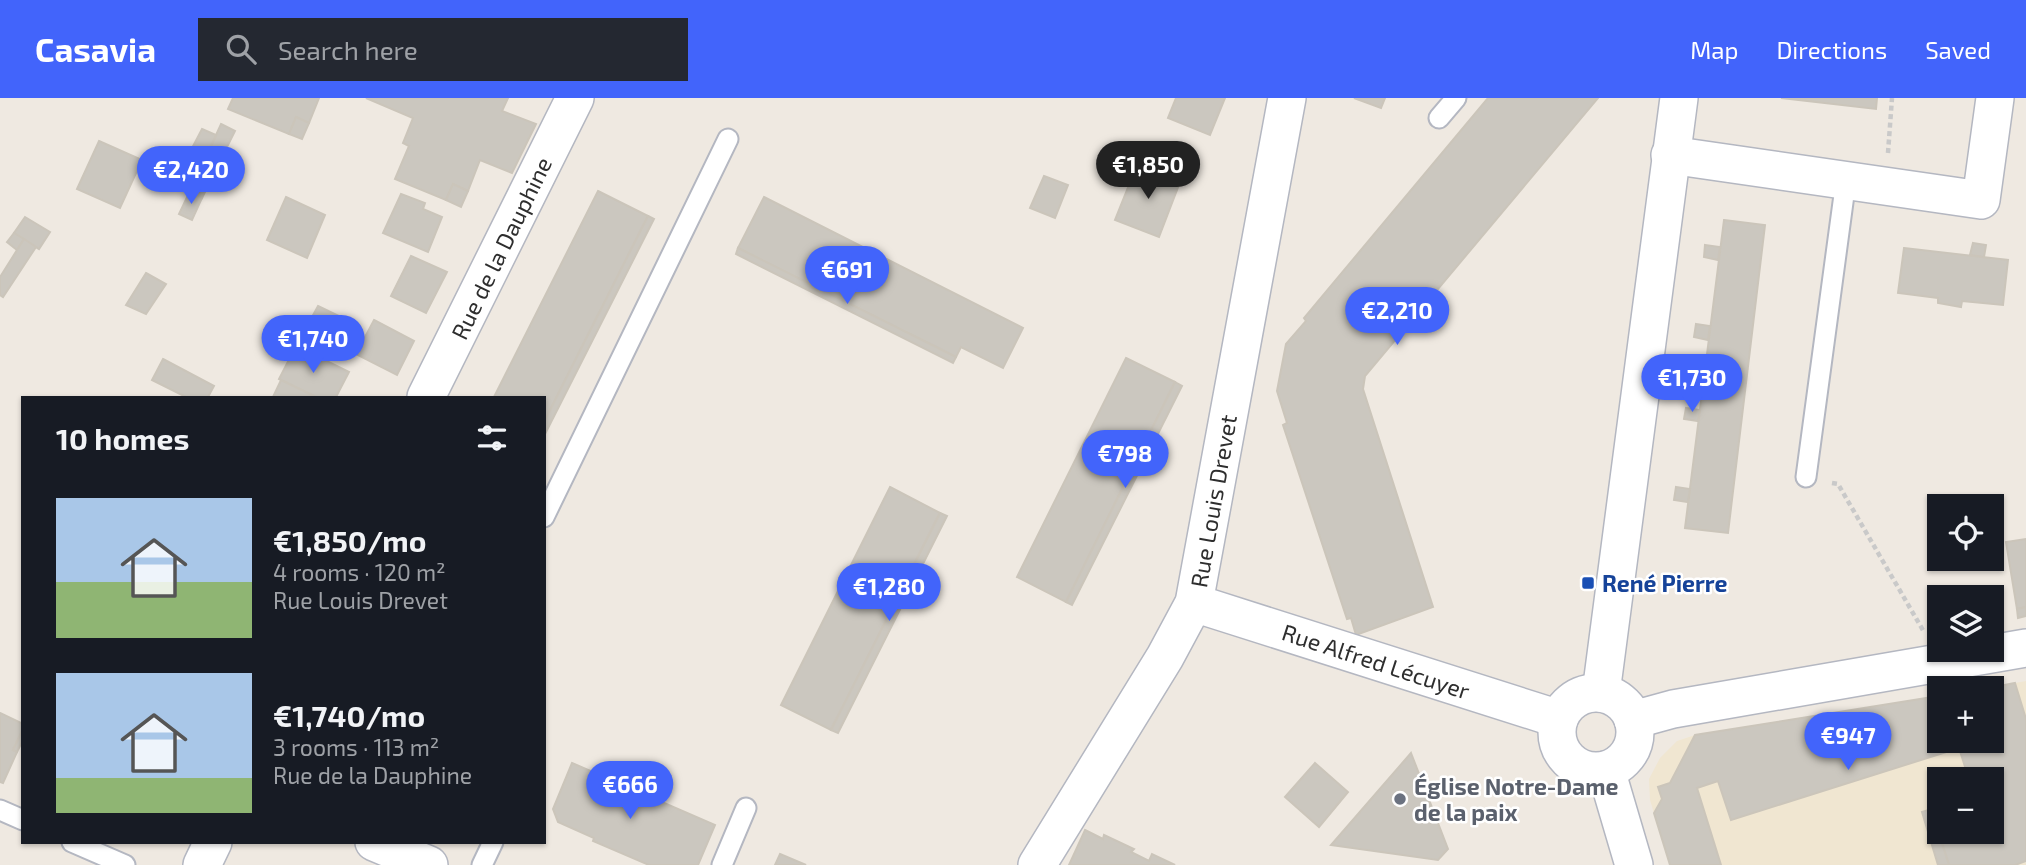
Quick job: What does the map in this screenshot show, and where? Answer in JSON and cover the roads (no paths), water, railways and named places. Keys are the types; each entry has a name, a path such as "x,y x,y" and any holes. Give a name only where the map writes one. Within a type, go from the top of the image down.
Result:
{"street":[{"name":"Rue de la Dauphine","path":"426,396 575,98"},
{"name":"Rue Louis Drevet","path":"1037,865 1165,657 1194,603 1287,98"},
{"path":"1601,693 1679,98"},
{"path":"1670,155 1982,201 1995,98"},
{"name":"Rue Alfred Lécuyer","path":"1194,603 1559,719"},
{"path":"1633,720 1672,709 2026,648"},
{"path":"1588,693 1601,693 1612,695 1629,710 1635,732 1633,745 1627,756 1606,769 1594,771 1572,762 1564,753 1559,743 1559,719 1575,699 1588,693"},
{"path":"1606,769 1634,865"},
{"path":"202,865 213,844"},
{"path":"379,844 429,865"}],"lane":[{"path":"1439,118 1455,98"},
{"path":"546,513 727,139"},
{"path":"1806,477 1846,180"},
{"path":"722,865 746,808"},
{"path":"0,810 21,819"},
{"path":"77,844 125,865"},
{"path":"482,865 492,844"}],"place":[{"name":"René Pierre","path":"1588,583"},
{"name":"Église Notre-Dame de la paix","path":"1400,799"}]}
